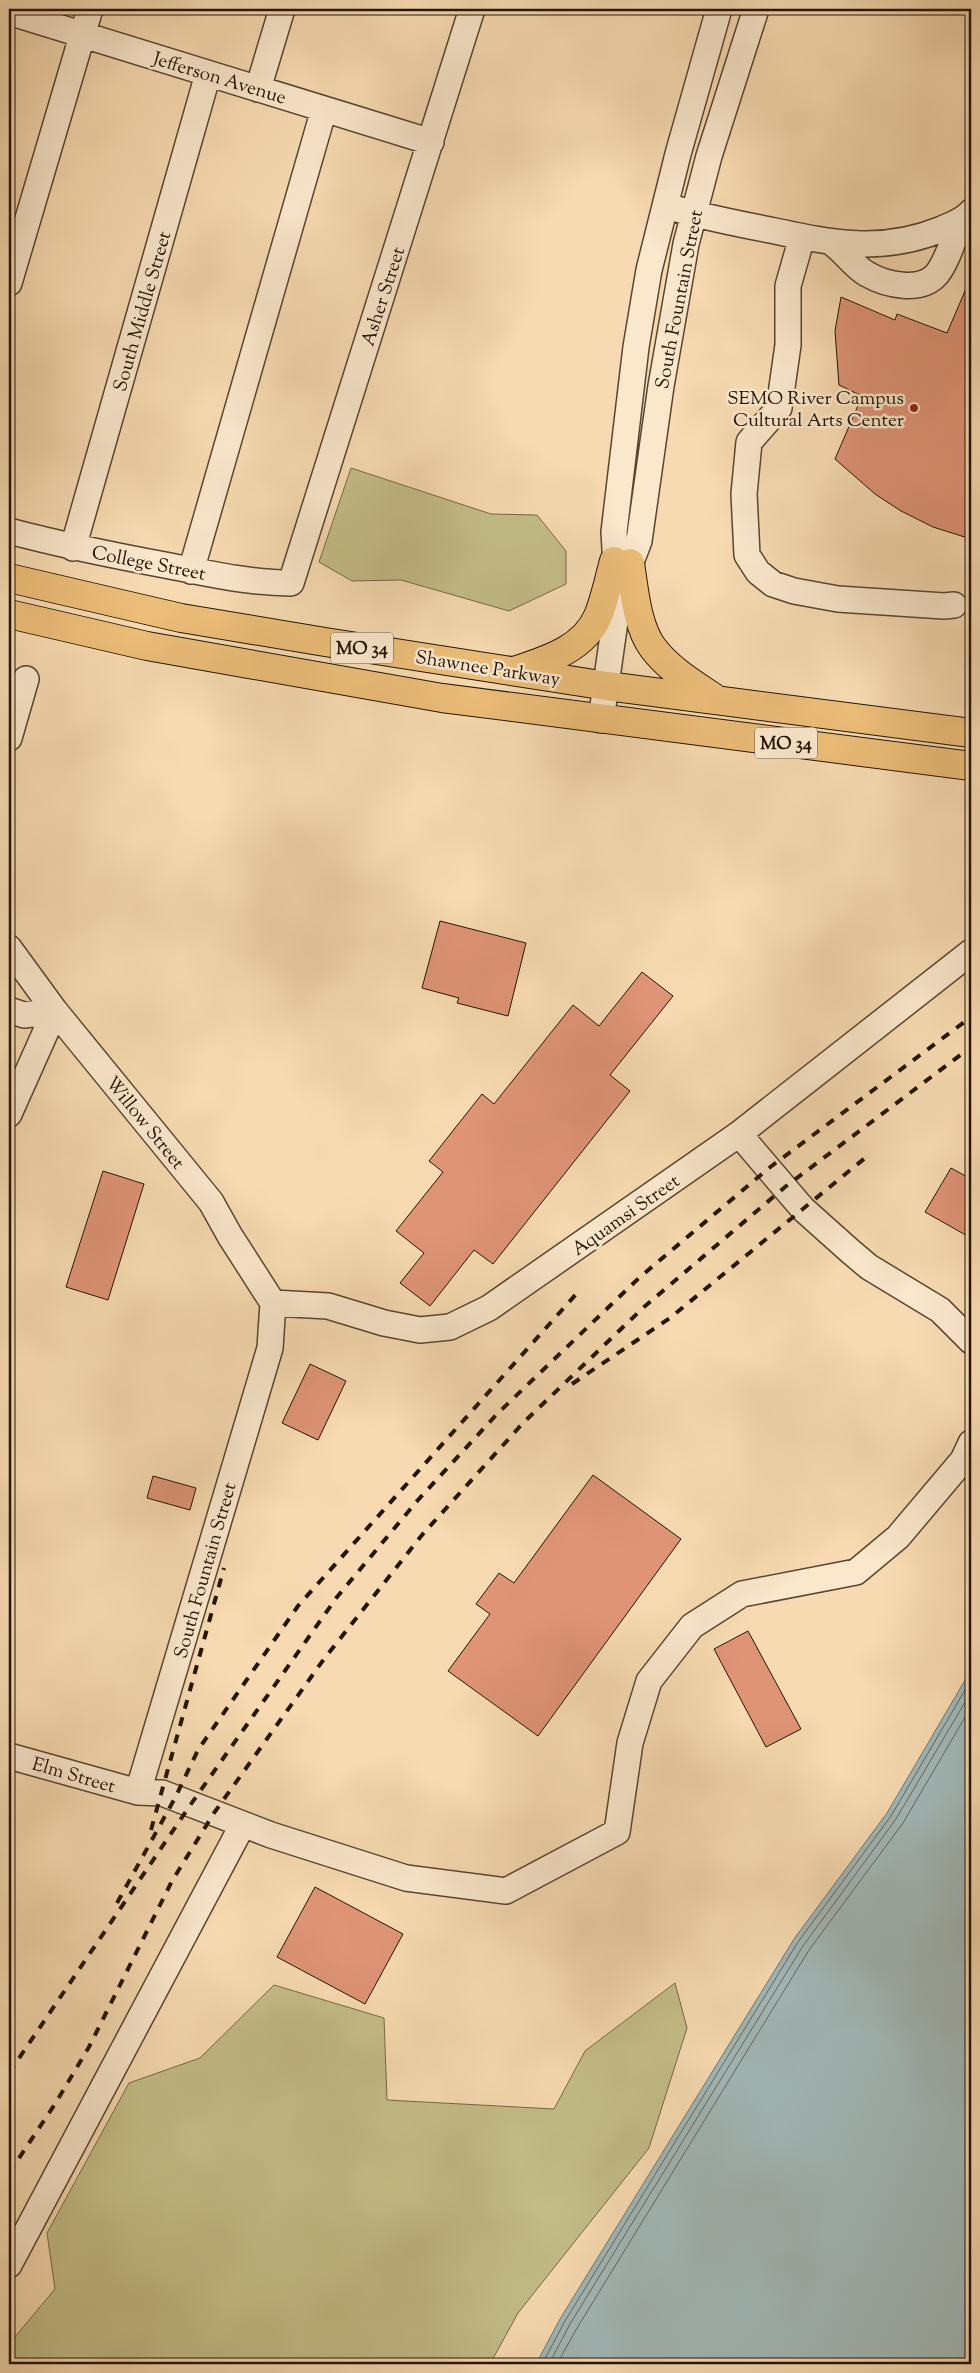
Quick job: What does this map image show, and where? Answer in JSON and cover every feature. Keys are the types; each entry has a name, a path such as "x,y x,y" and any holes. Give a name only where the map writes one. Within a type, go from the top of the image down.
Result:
{"highway":[{"path":"513,671 555,657 582,639 598,618 622,562"},
{"path":"622,562 652,648 678,673 718,700"},
{"name":"Shawnee Parkway","path":"9,578 181,618 607,686 971,734"},
{"name":"Shawnee Parkway","path":"9,614 147,646 442,698 601,720 971,766"}],"street":[{"path":"9,282 90,9"},
{"path":"258,88 282,9"},
{"name":"Asher Street","path":"291,584 472,9"},
{"name":"South Fountain Street","path":"601,720 622,562 614,532 636,347 648,270 719,9"},
{"name":"South Fountain Street","path":"622,562 639,541 661,386 686,244 709,156 756,9"},
{"name":"Jefferson Avenue","path":"9,12 431,142"},
{"name":"South Middle Street","path":"73,548 208,74"},
{"path":"191,571 324,109"},
{"path":"665,205 694,214 832,243 871,245 907,240 966,216"},
{"path":"832,243 867,274 899,285 914,285 928,281 937,274 966,216"},
{"path":"802,237 788,286 788,345 779,408 749,442 744,494 747,555 758,572 773,584 794,591 838,599 944,606 954,605"},
{"name":"College Street","path":"9,531 73,548 191,571 264,584 291,584"},
{"path":"9,738 26,679"},
{"name":"Willow Street","path":"9,948 55,1011 211,1202 230,1236 273,1303"},
{"name":"Aquamsi Street","path":"273,1303 328,1306 384,1323 420,1330 450,1327 489,1308 739,1134 971,952"},
{"path":"9,1010 24,1015 55,1011"},
{"path":"9,1114 55,1011"},
{"path":"739,1134 802,1209 868,1267 940,1310 971,1341"},
{"name":"South Fountain Street","path":"138,1792 270,1348 273,1303"},
{"name":"Elm Street","path":"9,1756 138,1792 162,1794 338,1858 406,1878 506,1892 617,1832 630,1743 649,1682 692,1626 742,1594 856,1572 898,1537 963,1460 971,1443"},
{"path":"9,2265 243,1824"}],"shaded area":[{"path":"351,468 491,514 537,515 566,551 566,584 509,611 401,580 352,581 319,562"},
{"path":"675,1983 687,2028 649,2148 518,2313 490,2364 9,2364 9,2344 55,2289 47,2233 129,2083 200,2058 274,1985 384,2018 387,2100 554,2109 585,2051"}],"water":[{"path":"971,1670 971,2364 536,2364 560,2319 794,1939 887,1813"}],"building":[{"name":"SEMO River Campus Cultural Arts Center","path":"971,277 971,539 933,527 901,511 875,494 835,459 862,396 839,385 835,331 841,297 895,320 897,314 947,333"},
{"path":"440,921 526,943 508,1016 457,1003 459,998 422,988"},
{"path":"642,972 673,996 610,1075 630,1091 493,1264 474,1250 430,1306 400,1283 424,1253 396,1231 443,1172 429,1161 482,1094 494,1104 573,1005 599,1026"},
{"path":"951,1168 971,1179 971,1238 925,1212"},
{"path":"103,1171 144,1184 108,1300 66,1287"},
{"path":"310,1364 346,1381 318,1440 282,1423"},
{"path":"593,1475 681,1539 538,1736 448,1671 490,1614 476,1604 499,1573 514,1583"},
{"path":"153,1476 196,1488 190,1510 147,1498"},
{"path":"748,1631 801,1729 766,1747 714,1649"},
{"path":"315,1887 403,1934 365,2004 277,1957"}],"railway":[{"path":"9,2073 191,1804 337,1597 418,1500 497,1414 640,1277 769,1168 971,1017"},
{"path":"9,2173 55,2104 89,2047 172,1881 214,1813 324,1659 422,1535 523,1423 644,1307 785,1187 971,1047"},
{"path":"572,1384 670,1318 865,1158"},
{"path":"117,1903 175,1798 198,1750 298,1606 578,1292"},
{"path":"151,1830 224,1568"}],"place":[{"name":"SEMO River Campus Cultural Arts Center","path":"914,408"}]}
